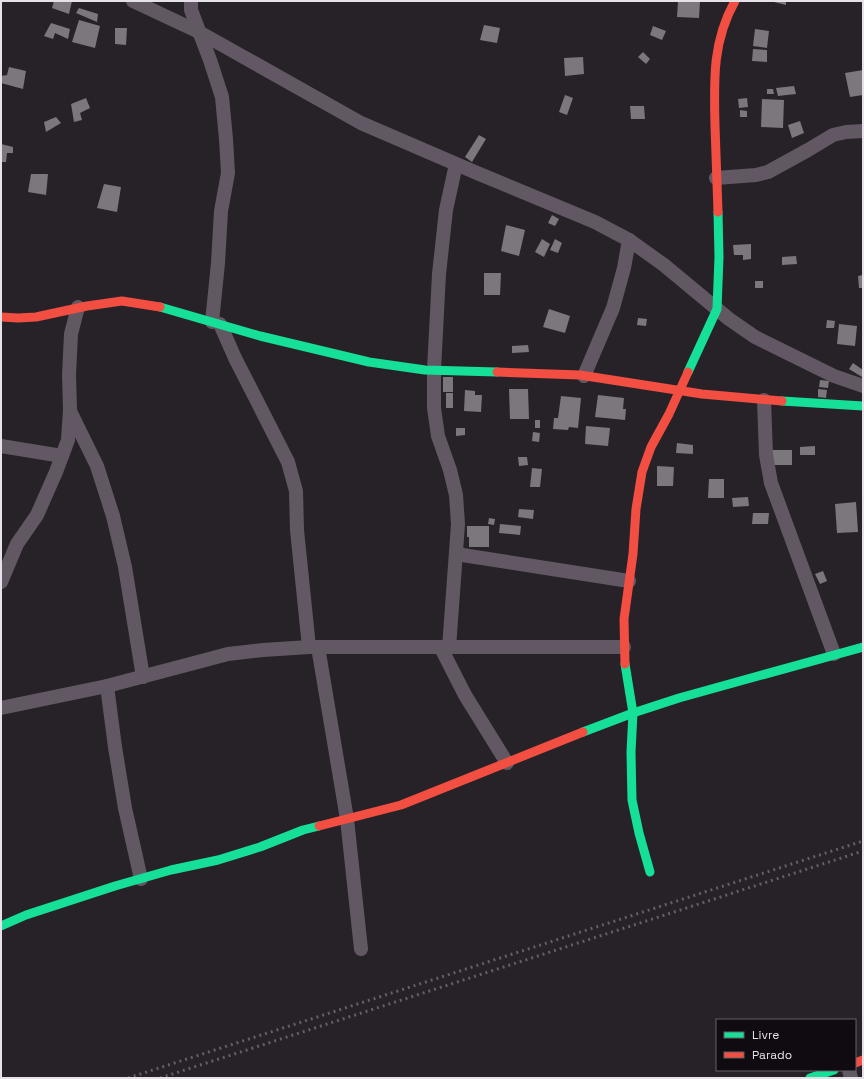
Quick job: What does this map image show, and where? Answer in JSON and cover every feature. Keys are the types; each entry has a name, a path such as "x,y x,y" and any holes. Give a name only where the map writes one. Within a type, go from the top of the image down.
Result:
{"street":[{"path":"133,1 199,32 361,123 595,222 629,240 664,265 717,309 754,337 834,376 863,386"},
{"path":"191,1 191,10 222,97 228,173 221,211 216,323 288,462 296,491 296,530 313,647 347,818 361,949"},
{"path":"650,872 639,833 632,800 631,752 633,713 626,672 624,619 633,554 636,509 642,472 651,447 669,414 717,309 719,257 714,91 715,57 721,30 735,1"},
{"path":"716,178 756,175 768,172 833,135 846,132 863,131"},
{"path":"456,164 446,210 439,274 434,370 434,408 438,436 450,470 456,495 458,524 445,648 465,695 507,762"},
{"path":"584,376 613,308 624,268 629,240"},
{"path":"1,317 31,318 101,302 138,302 187,314 235,329 376,364 414,370 567,374 611,379 679,391 764,400 863,406"},
{"path":"1,582 17,544 37,515 68,440 71,334 78,307"},
{"path":"764,400 766,455 771,483 834,654"},
{"path":"70,410 97,466 113,516 125,567 143,677"},
{"path":"1,446 62,456"},
{"path":"456,554 629,581"},
{"path":"1,708 107,686 228,654 263,650 313,647 624,647"},
{"path":"1,926 26,915 141,878 218,860 302,830 401,805 633,713 679,698 863,647"},
{"path":"107,686 125,808 141,878"},
{"path":"810,1078 831,1071"}],"building":[{"path":"54,1 72,1 69,14 52,8"},
{"path":"678,1 700,1 699,18 677,17"},
{"path":"770,1 786,1 786,5"},
{"path":"79,8 98,14 97,22 76,13"},
{"path":"79,20 100,26 95,48 72,42"},
{"path":"51,23 70,29 68,39 55,33 53,39 44,36"},
{"path":"484,25 500,28 497,43 480,40"},
{"path":"653,26 666,31 662,40 650,35"},
{"path":"115,28 127,28 126,45 115,44"},
{"path":"755,29 769,31 767,48 753,46"},
{"path":"753,49 767,50 767,62 752,61"},
{"path":"643,52 650,59 646,64 638,57"},
{"path":"583,57 584,74 565,76 564,58"},
{"path":"9,67 26,71 23,89 1,83 1,76 7,75"},
{"path":"863,70 863,95 850,97 845,73"},
{"path":"794,86 796,94 778,96 776,88"},
{"path":"767,89 773,89 774,94 767,94"},
{"path":"565,95 573,98 567,115 559,112"},
{"path":"86,98 90,108 80,113 82,120 74,122 71,104"},
{"path":"747,98 748,107 739,108 738,99"},
{"path":"762,99 784,100 783,128 761,127"},
{"path":"630,106 644,106 645,119 631,119"},
{"path":"740,110 747,111 747,117 740,117"},
{"path":"56,117 61,123 46,132 44,122"},
{"path":"800,121 804,133 792,138 788,125"},
{"path":"479,135 486,139 472,162 465,157"},
{"path":"1,144 13,147 13,153 7,153 6,162 1,162"},
{"path":"31,174 48,174 46,195 28,192"},
{"path":"104,184 121,187 117,212 97,208"},
{"path":"552,215 559,219 555,226 548,223"},
{"path":"506,225 525,230 519,256 501,251"},
{"path":"542,239 550,244 544,257 535,252"},
{"path":"555,239 562,243 558,253 550,250"},
{"path":"751,244 751,259 743,260 743,255 734,255 733,245"},
{"path":"796,256 797,264 782,265 782,257"},
{"path":"484,273 501,273 500,295 484,295"},
{"path":"863,275 863,288 859,288 858,276"},
{"path":"755,281 763,281 763,288 755,288"},
{"path":"549,309 570,316 565,333 543,327"},
{"path":"638,318 647,319 646,326 637,325"},
{"path":"827,320 835,321 834,328 826,328"},
{"path":"839,324 857,326 855,346 837,344"},
{"path":"528,345 529,352 512,353 512,346"},
{"path":"853,363 863,370 862,377 849,369"},
{"path":"443,377 453,377 453,392 443,392"},
{"path":"820,380 829,381 828,388 819,387"},
{"path":"509,389 528,389 529,419 510,419"},
{"path":"818,389 827,390 826,398 818,397"},
{"path":"465,390 475,391 475,395 482,395 481,412 464,411"},
{"path":"446,393 453,393 453,408 446,408"},
{"path":"598,395 624,398 623,409 626,409 625,420 595,417"},
{"path":"561,396 581,398 578,428 569,427 568,430 553,429 554,418 558,418"},
{"path":"535,420 540,420 540,428 535,428"},
{"path":"586,426 610,428 608,446 585,444"},
{"path":"456,428 465,428 465,435 456,436"},
{"path":"533,432 540,433 539,442 532,441"},
{"path":"677,443 693,445 693,454 676,453"},
{"path":"815,446 815,455 800,455 800,447"},
{"path":"769,450 792,450 792,465 769,465"},
{"path":"518,457 527,457 528,465 519,466"},
{"path":"657,466 674,467 673,486 657,486"},
{"path":"532,468 542,469 540,487 530,487"},
{"path":"709,479 724,479 724,498 708,498"},
{"path":"748,497 749,506 733,507 732,498"},
{"path":"856,502 858,532 837,533 835,504"},
{"path":"519,509 534,510 533,519 518,517"},
{"path":"753,513 769,513 768,524 752,524"},
{"path":"489,518 495,519 494,525 488,524"},
{"path":"500,524 521,526 520,535 499,533"},
{"path":"467,526 489,526 489,547 469,547"},
{"path":"823,571 827,581 820,584 815,574"}],"railway":[{"path":"128,1078 863,841"},
{"path":"160,1078 863,851"}],"traffic: fast":[{"path":"688,372 717,309 719,257 718,212"},
{"path":"160,307 260,336 369,362 425,370 497,372"},
{"path":"782,401 863,406"},
{"path":"583,732 633,713 679,698 863,647"},
{"path":"625,664 633,713 631,752 632,800 639,833 650,872"},
{"path":"1,926 26,915 115,886 171,870 218,860 260,847 303,830 319,826"},
{"path":"810,1078 831,1071"}],"traffic: jam":[{"path":"718,212 715,109 716,62 722,32 727,16 735,1"},
{"path":"1,317 36,317 87,306 122,301 160,307"},
{"path":"497,372 580,375 702,394 782,401"},
{"path":"625,664 624,619 633,554 636,509 642,472 651,447 669,414 688,372"},
{"path":"319,826 401,805 583,732"},
{"path":"856,1063 863,1060"}]}
